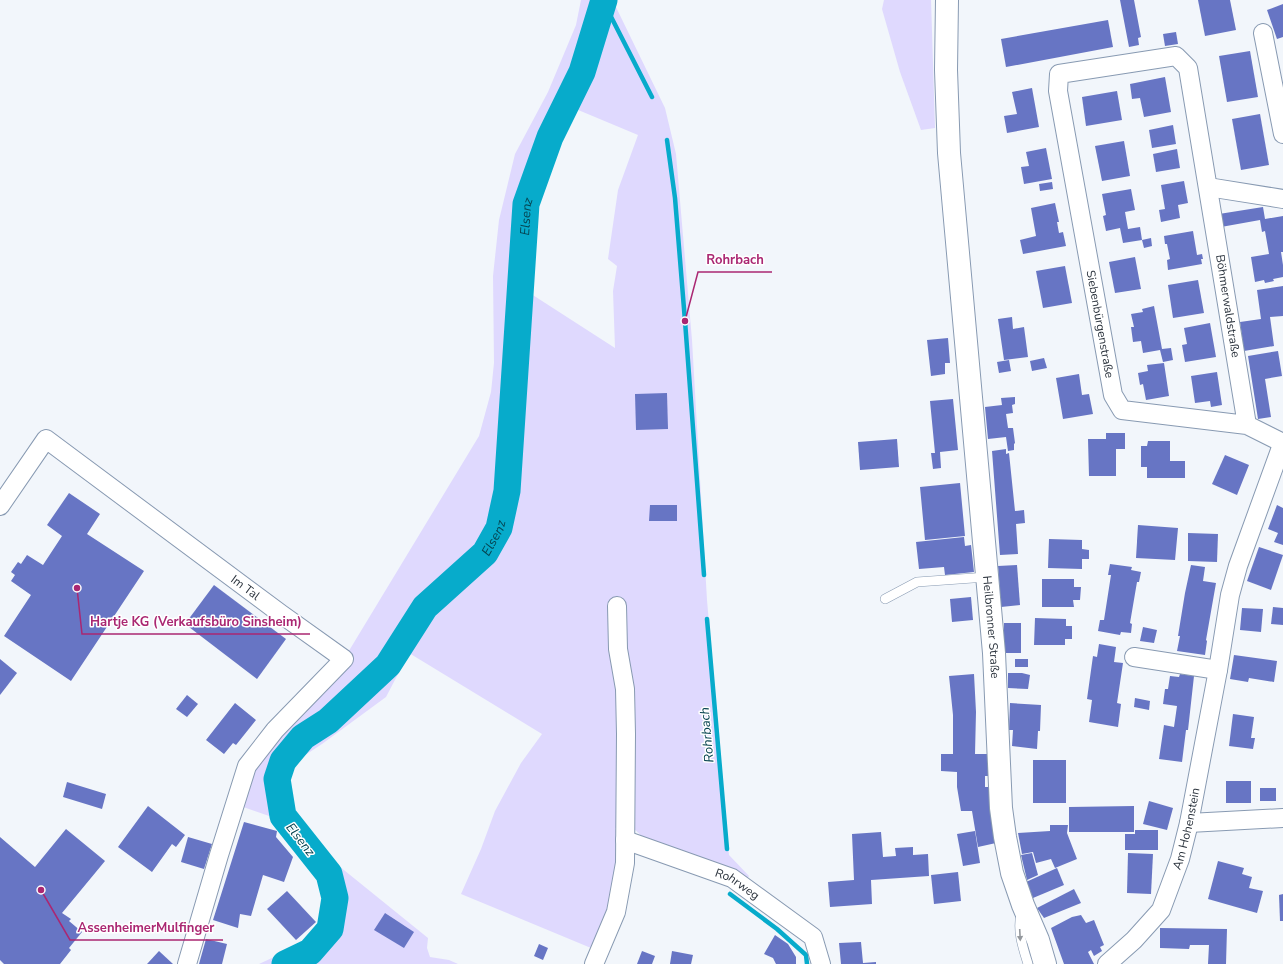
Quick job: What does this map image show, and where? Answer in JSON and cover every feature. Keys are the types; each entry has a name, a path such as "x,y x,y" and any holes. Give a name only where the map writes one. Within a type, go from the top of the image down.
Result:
{"main road":[{"name":"Heilbronner Straße","path":"948,2 946,70 948,137 987,577 995,679 1001,808 1012,873 1023,905 1038,940 1045,964"}],"street":[{"path":"1264,33 1283,134"},
{"name":"Böhmerwaldstraße","path":"1059,74 1176,56 1188,68 1247,425"},
{"name":"Siebenbürgenstraße","path":"1059,74 1058,91 1113,395 1122,410 1247,425 1283,443"},
{"path":"1208,187 1283,198"},
{"name":"Im Tal","path":"0,506 46,439 281,614 344,659 274,730 247,766 187,964"},
{"name":"Am Hohenstein","path":"1107,964 1134,940 1161,910 1180,859 1189,823 1218,670 1230,596 1238,566 1283,443"},
{"path":"594,964 616,912 625,863 626,734 624,689 618,649 617,606"},
{"path":"1134,657 1218,670"},
{"path":"1189,823 1283,818"},
{"name":"Rohrweg","path":"625,840 732,878 813,937 821,964"}],"lane":[{"path":"885,600 917,582 987,577"},
{"path":"1023,905 1020,920 1021,941 1028,964"}],"shaded area":[{"path":"581,0 614,0 614,3 665,108 676,154 692,340 707,600 729,855 749,876 745,882 652,846 630,825 615,828 622,844 609,909 591,948 461,894 481,849 495,811 521,763 542,734 409,653 386,697 322,744 281,771 282,800 334,862 428,938 427,948 430,957 449,960 458,964 259,964 306,942 326,927 328,892 284,828 272,817 235,804 247,766 344,659 479,436 491,392 494,363 493,276 499,220 515,154 548,92 576,25","holes":["571,107 638,135 618,190 608,259 617,266 613,291 615,348 525,290 533,214"]},
{"path":"884,0 931,0 935,128 921,130 900,72 882,9"}],"building":[{"path":"1120,0 1134,0 1141,37 1138,38 1139,45 1129,47"},
{"path":"1198,0 1230,0 1236,30 1205,36"},
{"path":"1283,4 1283,37 1277,39 1267,10"},
{"path":"1108,20 1113,47 1006,67 1001,39"},
{"path":"1176,32 1178,44 1165,46 1163,34"},
{"path":"1250,51 1258,97 1227,102 1219,56"},
{"path":"1165,77 1171,112 1144,117 1140,98 1132,99 1130,84"},
{"path":"1032,88 1039,127 1007,133 1004,116 1017,114 1012,92"},
{"path":"1117,91 1122,120 1086,126 1082,97"},
{"path":"1260,114 1269,165 1241,170 1232,119"},
{"path":"1173,125 1176,144 1152,148 1149,130"},
{"path":"1124,141 1130,176 1102,181 1095,146"},
{"path":"1046,148 1052,179 1024,184 1021,167 1029,166 1026,152"},
{"path":"1177,149 1180,168 1156,172 1153,154"},
{"path":"1184,181 1188,203 1178,205 1180,218 1161,222 1159,210 1165,209 1161,185"},
{"path":"1052,182 1053,189 1040,191 1039,184"},
{"path":"1131,189 1135,210 1125,212 1128,229 1140,227 1142,240 1123,243 1120,228 1106,231 1103,216 1106,215 1102,194"},
{"path":"1055,203 1059,222 1057,222 1059,233 1063,232 1066,246 1023,254 1020,240 1036,236 1031,208"},
{"path":"1263,207 1265,219 1283,216 1283,252 1281,252 1283,277 1273,279 1274,281 1265,283 1264,280 1255,282 1251,257 1269,254 1265,231 1262,232 1260,220 1221,227 1219,214"},
{"path":"1193,231 1197,255 1202,254 1202,264 1168,270 1167,260 1170,259 1164,236"},
{"path":"1151,238 1152,246 1144,248 1142,240"},
{"path":"1135,257 1141,289 1115,293 1109,262"},
{"path":"1065,266 1072,303 1043,308 1036,271"},
{"path":"1198,280 1204,313 1173,318 1168,285"},
{"path":"1283,286 1283,316 1270,317 1274,346 1244,351 1240,322 1261,319 1257,290"},
{"path":"1154,306 1162,349 1171,348 1173,360 1163,362 1160,350 1143,353 1141,341 1133,342 1131,327 1134,327 1131,314 1143,312 1142,309"},
{"path":"1012,317 1013,329 1024,327 1028,357 1004,360 998,319"},
{"path":"1210,323 1216,357 1185,362 1182,345 1187,344 1184,328"},
{"path":"948,338 950,363 945,363 945,374 931,376 927,340"},
{"path":"1278,351 1282,376 1265,379 1271,417 1258,419 1248,356"},
{"path":"1044,358 1047,368 1032,371 1030,361"},
{"path":"1009,360 1011,371 999,373 997,362"},
{"path":"1164,363 1169,396 1146,400 1143,384 1140,385 1138,373 1148,371 1147,365"},
{"path":"1217,372 1222,405 1211,407 1210,401 1195,403 1191,376"},
{"path":"1079,374 1082,395 1089,394 1093,414 1063,419 1056,378"},
{"path":"667,393 668,429 636,430 635,394"},
{"path":"1015,397 1015,404 1012,405 1013,413 1006,414 1008,428 1013,428 1015,443 1014,450 1008,451 1006,437 988,439 985,407 1002,405 1001,398"},
{"path":"953,399 958,450 940,452 941,468 933,469 931,453 935,453 930,401"},
{"path":"1106,433 1125,433 1125,449 1116,449 1116,476 1089,476 1088,439 1106,439"},
{"path":"897,439 899,467 860,470 858,442"},
{"path":"1148,441 1170,441 1170,461 1185,461 1185,478 1147,478 1147,467 1141,467 1141,446 1147,446"},
{"path":"1006,449 1006,454 1009,453 1015,511 1024,510 1025,523 1016,524 1018,554 1000,555 992,451"},
{"path":"1225,455 1249,465 1237,495 1212,484"},
{"path":"960,483 965,536 925,540 920,487"},
{"path":"69,493 100,514 87,534 144,571 71,681 4,636 31,595 11,581 15,575 11,572 18,562 21,564 27,555 43,565 62,536 47,525"},
{"path":"650,505 677,505 677,521 649,521"},
{"path":"1277,505 1283,508 1283,545 1274,542 1278,533 1268,529"},
{"path":"1138,525 1178,528 1175,560 1136,558"},
{"path":"1188,533 1218,534 1217,562 1188,561"},
{"path":"964,537 965,546 971,545 974,572 945,575 944,567 919,569 916,542"},
{"path":"1049,539 1082,540 1082,549 1089,550 1089,559 1082,559 1082,569 1048,568"},
{"path":"1259,547 1283,555 1271,590 1247,581"},
{"path":"1110,564 1132,567 1131,570 1141,572 1139,582 1137,582 1130,623 1132,624 1131,633 1121,632 1120,635 1098,631 1100,620 1104,620 1111,575 1108,575"},
{"path":"1017,565 1020,605 1001,607 998,566"},
{"path":"1191,565 1205,567 1203,581 1216,583 1206,640 1205,655 1177,651 1185,593"},
{"path":"1042,579 1074,579 1074,587 1081,587 1080,600 1073,600 1074,607 1042,607"},
{"path":"214,585 286,639 257,679 185,624"},
{"path":"971,597 973,620 952,622 950,599"},
{"path":"1273,607 1283,608 1283,625 1271,624"},
{"path":"1242,608 1263,609 1261,632 1240,630"},
{"path":"1035,618 1066,619 1066,626 1072,626 1072,639 1065,639 1065,645 1034,645"},
{"path":"1004,623 1021,623 1021,653 1004,653"},
{"path":"1143,627 1157,630 1154,643 1140,641"},
{"path":"1099,644 1116,647 1114,662 1123,663 1117,703 1121,704 1118,727 1089,722 1092,700 1087,699 1093,656 1097,657"},
{"path":"1234,655 1277,661 1274,682 1249,678 1248,682 1230,679"},
{"path":"0,659 17,673 0,695"},
{"path":"1015,659 1028,659 1028,667 1015,667"},
{"path":"1008,673 1022,673 1030,675 1028,689 1008,688"},
{"path":"974,674 976,712 975,754 992,754 992,776 985,776 985,787 990,787 996,843 978,847 972,811 961,811 957,787 957,772 941,771 941,754 953,754 953,715 949,676"},
{"path":"1180,674 1194,676 1188,730 1186,730 1182,762 1159,759 1164,725 1174,727 1177,706 1163,704 1165,689 1168,689 1170,676 1179,677"},
{"path":"187,695 198,704 187,717 176,709"},
{"path":"1135,698 1150,701 1149,710 1134,707"},
{"path":"235,703 256,720 236,745 233,743 224,754 206,740"},
{"path":"1010,703 1041,705 1040,731 1038,731 1037,749 1012,746 1013,730 1009,730"},
{"path":"1233,714 1254,717 1251,738 1255,738 1253,749 1229,746"},
{"path":"1033,760 1066,760 1066,803 1033,803"},
{"path":"1226,781 1251,781 1251,803 1226,803"},
{"path":"67,782 106,794 102,809 63,797"},
{"path":"1260,788 1276,788 1276,801 1260,801"},
{"path":"1149,801 1173,808 1167,830 1143,824"},
{"path":"148,806 185,835 176,847 172,844 152,872 118,847"},
{"path":"1134,806 1134,832 1069,832 1069,807"},
{"path":"244,822 277,831 276,837 293,857 284,882 263,875 251,916 240,914 238,928 213,920"},
{"path":"1050,825 1068,825 1067,833 1077,859 1055,868 1051,859 1036,863 1033,852 1022,854 1018,833 1050,831"},
{"path":"66,829 105,861 62,913 71,919 69,921 82,932 69,948 71,950 60,964 4,964 0,960 0,837 35,867"},
{"path":"1135,830 1158,830 1158,850 1125,850 1125,834 1135,834"},
{"path":"975,831 980,863 963,866 957,834"},
{"path":"881,832 883,857 896,856 895,848 913,847 913,855 928,854 929,876 871,880 872,904 830,907 828,882 854,880 852,834"},
{"path":"188,837 212,844 204,869 181,862"},
{"path":"1032,853 1038,875 1027,880 1021,855"},
{"path":"1128,853 1153,854 1151,894 1127,893"},
{"path":"1218,861 1244,868 1242,874 1252,877 1249,888 1263,891 1257,913 1208,899"},
{"path":"1057,868 1064,885 1033,898 1026,882"},
{"path":"958,872 961,901 934,904 931,875"},
{"path":"1074,889 1081,903 1044,918 1037,908"},
{"path":"287,891 316,922 296,940 267,909"},
{"path":"1283,894 1283,921 1280,921 1279,895"},
{"path":"385,913 414,932 404,948 374,930"},
{"path":"1081,915 1086,923 1094,920 1104,945 1100,947 1102,951 1094,956 1091,950 1088,952 1094,964 1064,964 1051,928 1072,917"},
{"path":"1160,928 1227,929 1226,964 1208,964 1209,945 1190,945 1189,949 1160,948"},
{"path":"775,935 788,944 796,957 796,964 776,964 773,958 764,954"},
{"path":"206,939 227,944 222,964 199,964"},
{"path":"861,942 863,963 876,962 876,964 841,964 839,943"},
{"path":"539,944 548,948 543,960 534,956"},
{"path":"159,951 173,964 147,964"},
{"path":"642,951 655,956 652,964 637,964"},
{"path":"672,951 693,955 691,964 670,964"}],"waterway":[{"name":"Elsenz","path":"285,964 310,952 330,929 335,898 329,874 283,816 277,779 283,761 303,737 328,721 388,665 425,607 485,553 499,528 507,491 526,204 550,137 582,72 604,0"},
{"name":"Rohrbach","path":"604,3 652,97"},
{"name":"Rohrbach","path":"667,140 675,198 704,575"},
{"name":"Rohrbach","path":"707,619 727,849"},
{"name":"Rohrbach","path":"730,894 777,929 806,955 807,964"}],"place":[{"name":"Rohrbach","path":"685,321"},
{"name":"Hartje KG (Verkaufsbüro Sinsheim)","path":"77,588"},
{"name":"AssenheimerMulfinger","path":"41,890"}]}
